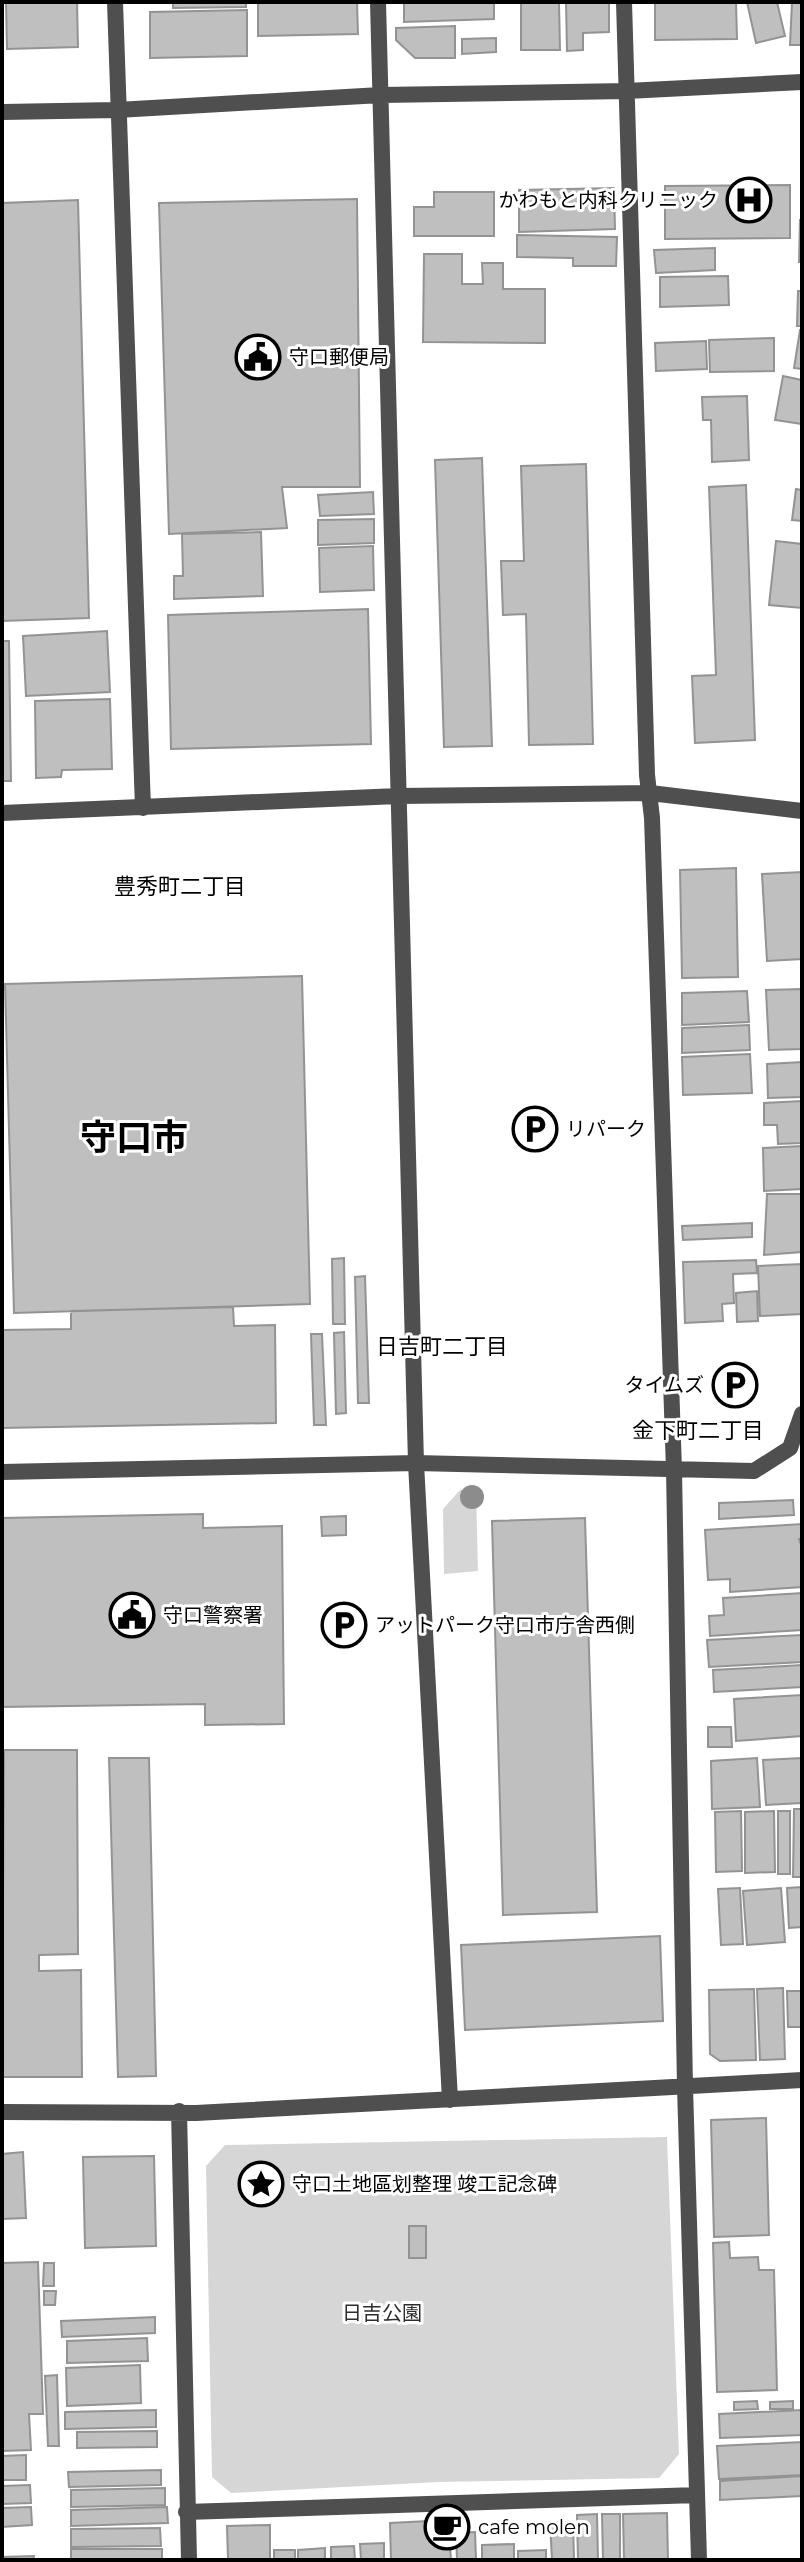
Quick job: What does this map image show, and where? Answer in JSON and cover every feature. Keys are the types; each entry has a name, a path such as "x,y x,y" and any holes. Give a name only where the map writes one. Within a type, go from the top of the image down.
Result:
{"street":[{"path":"115,2 143,808"},
{"path":"378,2 416,1463 450,2100"},
{"path":"624,2 647,759 674,1470 685,2087 699,2560"},
{"path":"2,112 117,110 381,95 627,91 802,82"},
{"path":"2,813 398,796 650,793 802,811"},
{"path":"2,1472 416,1463 754,1471 796,1450 802,1414"},
{"path":"2,2112 196,2113 802,2080"},
{"path":"179,2111 189,2560"},
{"path":"186,2512 697,2495"}],"green space":[{"path":"460,1490 476,1491 478,1571 444,1574 443,1509"},
{"name":"日吉公園","path":"667,2137 679,2454 659,2478 438,2482 231,2493 212,2477 206,2166 225,2145"}],"building":[{"path":"6,2 77,2 78,47 7,49"},
{"path":"173,2 246,2 246,7 173,8"},
{"path":"258,2 357,2 358,34 258,36"},
{"path":"404,2 494,2 494,19 404,22"},
{"path":"521,2 559,2 560,50 521,50"},
{"path":"566,2 609,2 609,32 583,33 583,50 567,51"},
{"path":"655,2 736,2 737,39 655,40"},
{"path":"747,2 777,2 785,36 756,43"},
{"path":"792,2 802,2 802,45 790,45"},
{"path":"247,10 247,56 150,58 150,12"},
{"path":"455,26 455,58 415,58 396,40 396,28"},
{"path":"496,38 496,52 462,54 462,39"},
{"path":"790,185 790,238 665,239 665,186"},
{"path":"614,188 615,229 519,232 519,190"},
{"path":"434,192 494,192 494,236 414,236 414,207 434,207"},
{"path":"357,199 360,487 282,487 287,528 169,534 159,203"},
{"path":"78,200 89,618 2,621 2,203"},
{"path":"802,220 802,262 799,262"},
{"path":"517,235 617,237 616,266 573,266 573,258 517,257"},
{"path":"715,248 715,270 656,273 654,250"},
{"path":"424,254 462,254 462,284 483,284 482,263 503,263 503,289 545,289 545,343 423,342"},
{"path":"728,276 729,305 660,307 660,277"},
{"path":"798,291 802,291 802,326 797,326"},
{"path":"802,330 802,369 794,368"},
{"path":"774,338 774,371 710,372 709,340"},
{"path":"706,341 707,369 656,371 655,343"},
{"path":"783,376 802,380 802,424 775,420"},
{"path":"747,396 749,460 712,462 711,420 703,420 702,397"},
{"path":"482,458 492,746 444,747 435,460"},
{"path":"586,464 593,744 529,745 526,614 503,615 501,561 524,561 521,466"},
{"path":"746,485 755,740 695,743 692,676 716,675 709,487"},
{"path":"796,489 802,490 802,521 792,520"},
{"path":"373,492 374,514 320,516 318,495"},
{"path":"374,519 374,543 318,545 318,520"},
{"path":"261,532 263,596 174,599 174,576 183,576 182,534"},
{"path":"776,541 802,544 802,608 769,605"},
{"path":"373,546 374,590 320,592 319,548"},
{"path":"368,609 371,744 171,749 168,615"},
{"path":"107,631 110,692 26,696 23,636"},
{"path":"2,641 9,641 11,781 2,781"},
{"path":"110,699 112,769 62,770 61,777 36,778 35,701"},
{"path":"736,868 738,977 682,978 680,870"},
{"path":"802,872 802,959 767,961 762,874"},
{"path":"302,976 310,1304 14,1313 5,984"},
{"path":"802,989 802,1049 769,1050 766,990"},
{"path":"747,991 749,1022 682,1025 682,993"},
{"path":"749,1025 750,1050 682,1053 682,1028"},
{"path":"750,1054 752,1093 683,1095 682,1057"},
{"path":"802,1062 802,1097 768,1098 767,1064"},
{"path":"802,1101 802,1143 778,1144 777,1125 764,1125 764,1103"},
{"path":"802,1146 802,1189 764,1191 763,1148"},
{"path":"767,1194 802,1194 802,1252 764,1255"},
{"path":"752,1223 752,1237 683,1240 682,1226"},
{"path":"344,1258 345,1324 333,1324 332,1259"},
{"path":"756,1260 757,1273 733,1274 734,1303 722,1304 723,1321 685,1323 683,1262"},
{"path":"802,1264 802,1314 760,1316 758,1266"},
{"path":"365,1276 369,1403 358,1403 355,1277"},
{"path":"757,1291 758,1321 737,1322 736,1293"},
{"path":"233,1307 234,1326 275,1325 276,1423 2,1428 2,1330 71,1329 71,1311"},
{"path":"344,1332 346,1413 336,1414 334,1333"},
{"path":"311,1334 322,1334 326,1425 314,1425"},
{"path":"793,1500 794,1515 719,1519 719,1503"},
{"path":"203,1514 203,1528 282,1526 284,1724 205,1725 205,1704 2,1707 2,1518"},
{"path":"346,1516 346,1535 322,1536 321,1517"},
{"path":"585,1518 597,1912 503,1915 492,1521"},
{"path":"802,1524 802,1539 799,1539 802,1548 802,1587 730,1592 730,1579 708,1580 705,1530"},
{"path":"802,1593 802,1630 710,1636 709,1616 724,1615 723,1598"},
{"path":"802,1635 802,1662 709,1667 707,1640"},
{"path":"802,1665 802,1687 714,1692 713,1670"},
{"path":"802,1695 802,1736 736,1741 734,1699"},
{"path":"708,1727 731,1727 732,1747 708,1747"},
{"path":"4,1750 77,1750 78,1954 39,1955 39,1971 81,1970 82,2077 2,2077"},
{"path":"109,1758 149,1758 156,2076 118,2077"},
{"path":"757,1758 760,1807 712,1809 711,1761"},
{"path":"802,1758 802,1803 766,1805 763,1760"},
{"path":"794,1809 802,1809 802,1877 793,1877"},
{"path":"741,1811 742,1871 716,1872 715,1812"},
{"path":"774,1811 775,1872 745,1873 745,1812"},
{"path":"778,1811 790,1811 790,1874 778,1874"},
{"path":"802,1887 802,1927 789,1928 787,1888"},
{"path":"740,1888 743,1944 721,1945 718,1889"},
{"path":"781,1888 785,1942 747,1945 743,1891"},
{"path":"660,1936 663,2021 465,2030 461,1945"},
{"path":"783,1988 785,2059 760,2060 757,1989"},
{"path":"754,1989 756,2060 720,2061 710,2054 709,1990"},
{"path":"787,1991 802,1991 802,2027 788,2027"},
{"path":"766,2118 769,2235 714,2237 711,2120"},
{"path":"23,2152 26,2218 2,2219 2,2154"},
{"path":"154,2156 156,2246 85,2248 83,2157"},
{"path":"256,2180 266,2181 266,2189 256,2190"},
{"path":"409,2226 426,2226 426,2258 409,2258"},
{"path":"729,2242 730,2258 758,2257 759,2270 774,2270 777,2390 717,2392 713,2243"},
{"path":"38,2262 43,2414 29,2414 31,2450 2,2451 2,2263"},
{"path":"44,2263 54,2263 54,2286 43,2286"},
{"path":"44,2291 56,2291 55,2305 44,2305"},
{"path":"155,2317 155,2333 62,2337 61,2321"},
{"path":"147,2338 148,2361 67,2363 67,2341"},
{"path":"140,2365 141,2403 67,2406 66,2368"},
{"path":"57,2375 59,2446 48,2446 45,2376"},
{"path":"757,2401 758,2409 734,2410 734,2402"},
{"path":"793,2401 793,2409 770,2409 770,2402"},
{"path":"156,2410 156,2427 65,2429 65,2412"},
{"path":"802,2410 802,2435 720,2438 719,2414"},
{"path":"157,2431 157,2447 77,2448 77,2432"},
{"path":"802,2442 802,2475 719,2479 717,2446"},
{"path":"26,2455 26,2480 2,2480 2,2456"},
{"path":"161,2470 161,2485 69,2487 68,2472"},
{"path":"802,2476 802,2496 720,2500 720,2481"},
{"path":"30,2485 31,2503 2,2504 2,2486"},
{"path":"165,2488 165,2505 71,2507 71,2490"},
{"path":"31,2507 32,2525 2,2527 2,2508"},
{"path":"167,2507 168,2523 71,2526 71,2510"},
{"path":"667,2513 668,2560 624,2560 623,2514"},
{"path":"597,2514 598,2560 578,2560 577,2515"},
{"path":"602,2514 620,2514 620,2560 603,2560"},
{"path":"448,2520 451,2560 391,2560 390,2523"},
{"path":"550,2522 573,2522 574,2560 552,2560"},
{"path":"270,2525 270,2559 228,2560 227,2526"},
{"path":"160,2528 161,2546 71,2547 71,2529"},
{"path":"475,2532 476,2560 457,2560 456,2533"},
{"path":"384,2543 384,2560 361,2560 360,2544"},
{"path":"514,2544 514,2560 482,2560 482,2545"},
{"path":"354,2546 355,2560 331,2560 331,2547"},
{"path":"325,2548 325,2560 298,2560 298,2550"},
{"path":"71,2549 162,2549 162,2560 71,2560"},
{"path":"274,2550 295,2550 295,2560 274,2560"},
{"path":"546,2550 546,2560 518,2560 518,2551"},
{"path":"34,2556 33,2560 2,2560 2,2557"}],"place":[{"name":"かわもと内科クリニック","path":"749,200"},
{"name":"守口郵便局","path":"258,357"},
{"name":"リパーク","path":"535,1129"},
{"name":"タイムズ","path":"735,1385"},
{"name":"守口警察署","path":"132,1615"},
{"name":"アットパーク守口市庁舎西側","path":"344,1625"},
{"name":"守口土地區划整理 竣工記念碑","path":"261,2184"},
{"name":"cafe molen","path":"447,2527"}],"district":[{"name":"豊秀町二丁目","path":"180,886"},
{"name":"守口市","path":"134,1137"},
{"name":"日吉町二丁目","path":"442,1346"},
{"name":"金下町二丁目","path":"698,1430"}]}
